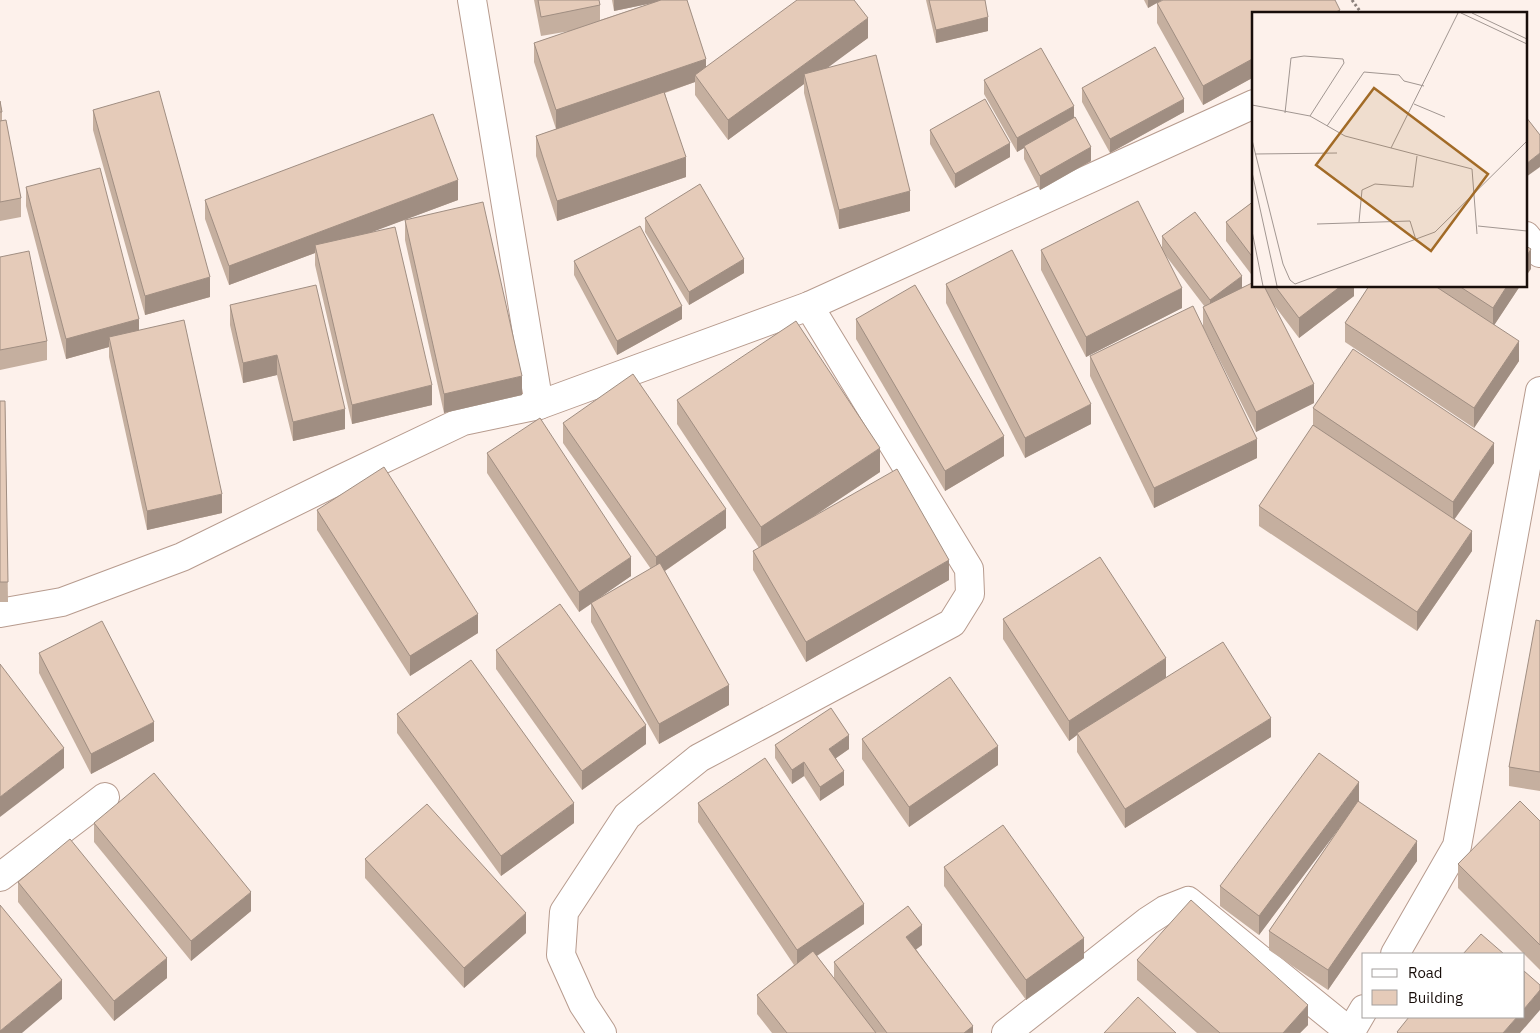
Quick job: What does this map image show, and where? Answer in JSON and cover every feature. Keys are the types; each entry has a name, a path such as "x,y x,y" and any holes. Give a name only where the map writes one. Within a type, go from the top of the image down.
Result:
{"street":[{"path":"472,0 539,406"},
{"path":"0,613 62,602 182,557 337,480 463,421 539,406 809,306 1252,105"},
{"path":"1528,238 1540,253"},
{"path":"602,1033 583,1004 560,954 564,912 627,816 699,758 952,623 970,594 969,569 809,306"},
{"path":"1396,953 1457,846 1540,391"},
{"path":"0,877 105,797"},
{"path":"1006,1033 1148,921 1165,910 1188,901 1350,1032 1362,1011"}],"path":[{"path":"1352,0 1361,12"}],"building":[{"path":"538,0 599,0 600,5 541,17"},
{"path":"661,0 687,0 706,59 556,110 534,43"},
{"path":"797,0 854,0 868,18 728,120 695,75"},
{"path":"929,0 985,0 988,17 936,30"},
{"path":"1163,0 1335,0 1340,10 1336,12 1252,12 1252,59 1203,86 1157,3"},
{"path":"1155,47 1184,99 1110,139 1082,88"},
{"path":"1041,48 1074,106 1017,138 984,80"},
{"path":"876,55 910,191 839,210 804,74"},
{"path":"159,91 210,277 145,296 93,110"},
{"path":"664,92 686,157 557,201 536,136"},
{"path":"985,99 1010,143 955,174 930,130"},
{"path":"433,114 458,180 229,266 205,200"},
{"path":"1075,117 1091,147 1040,176 1024,146"},
{"path":"6,120 21,198 0,202 0,121"},
{"path":"1528,120 1540,135 1540,153 1528,162"},
{"path":"100,168 139,319 66,339 26,187"},
{"path":"700,184 744,259 689,292 645,218"},
{"path":"1138,201 1182,288 1086,337 1041,250"},
{"path":"483,202 522,376 444,394 405,220"},
{"path":"1252,202 1252,256 1226,222"},
{"path":"1195,212 1242,276 1210,300 1162,236"},
{"path":"640,226 682,306 617,341 574,261"},
{"path":"395,227 432,385 352,405 315,245"},
{"path":"1012,250 1091,404 1025,438 946,284"},
{"path":"29,251 47,341 0,350 0,257"},
{"path":"1252,283 1252,288 1265,288 1314,384 1256,412 1203,307"},
{"path":"316,285 345,409 293,422 277,355 243,363 230,305"},
{"path":"915,285 1004,436 945,471 856,319"},
{"path":"1276,288 1338,288 1299,318"},
{"path":"1368,288 1438,288 1519,341 1474,408 1345,323"},
{"path":"1462,288 1506,288 1493,308"},
{"path":"1193,306 1257,439 1154,488 1090,356"},
{"path":"184,320 222,494 147,511 109,337"},
{"path":"796,321 880,448 761,527 677,400"},
{"path":"1353,349 1494,443 1453,502 1313,408"},
{"path":"633,374 726,509 656,557 563,423"},
{"path":"0,401 5,401 8,582 0,582"},
{"path":"540,418 631,557 579,592 487,453"},
{"path":"1313,425 1472,531 1417,612 1259,506"},
{"path":"384,467 478,614 410,656 317,510"},
{"path":"897,469 949,560 806,642 753,551"},
{"path":"1100,557 1166,658 1069,721 1003,619"},
{"path":"660,563 729,685 659,724 591,603"},
{"path":"560,604 646,725 582,771 496,650"},
{"path":"1536,620 1540,621 1540,772 1509,767"},
{"path":"102,621 154,722 91,754 39,653"},
{"path":"1223,642 1271,718 1125,809 1077,733"},
{"path":"471,660 574,803 501,856 397,714"},
{"path":"0,664 64,748 0,797"},
{"path":"950,677 998,746 909,807 862,739"},
{"path":"831,708 849,735 829,749 844,771 820,787 804,762 792,770 775,745"},
{"path":"1319,753 1359,782 1259,916 1220,886"},
{"path":"765,758 864,904 797,950 698,803"},
{"path":"154,773 251,892 191,941 94,823"},
{"path":"1358,801 1417,841 1328,970 1269,931"},
{"path":"1520,801 1540,821 1540,945 1458,864"},
{"path":"427,804 526,913 464,968 365,859"},
{"path":"1003,825 1084,938 1026,980 944,867"},
{"path":"70,839 167,958 114,1001 18,882"},
{"path":"1191,900 1308,1005 1283,1033 1220,1033 1137,960"},
{"path":"0,905 62,980 0,1031"},
{"path":"908,906 922,925 906,937 973,1026 964,1033 887,1033 834,962"},
{"path":"1481,934 1503,953 1464,953"},
{"path":"813,951 876,1033 787,1033 757,995"},
{"path":"1525,972 1540,985 1540,990 1525,1008"},
{"path":"1138,997 1176,1033 1104,1033"},
{"path":"1408,1018 1516,1018 1503,1033 1397,1032"}]}
